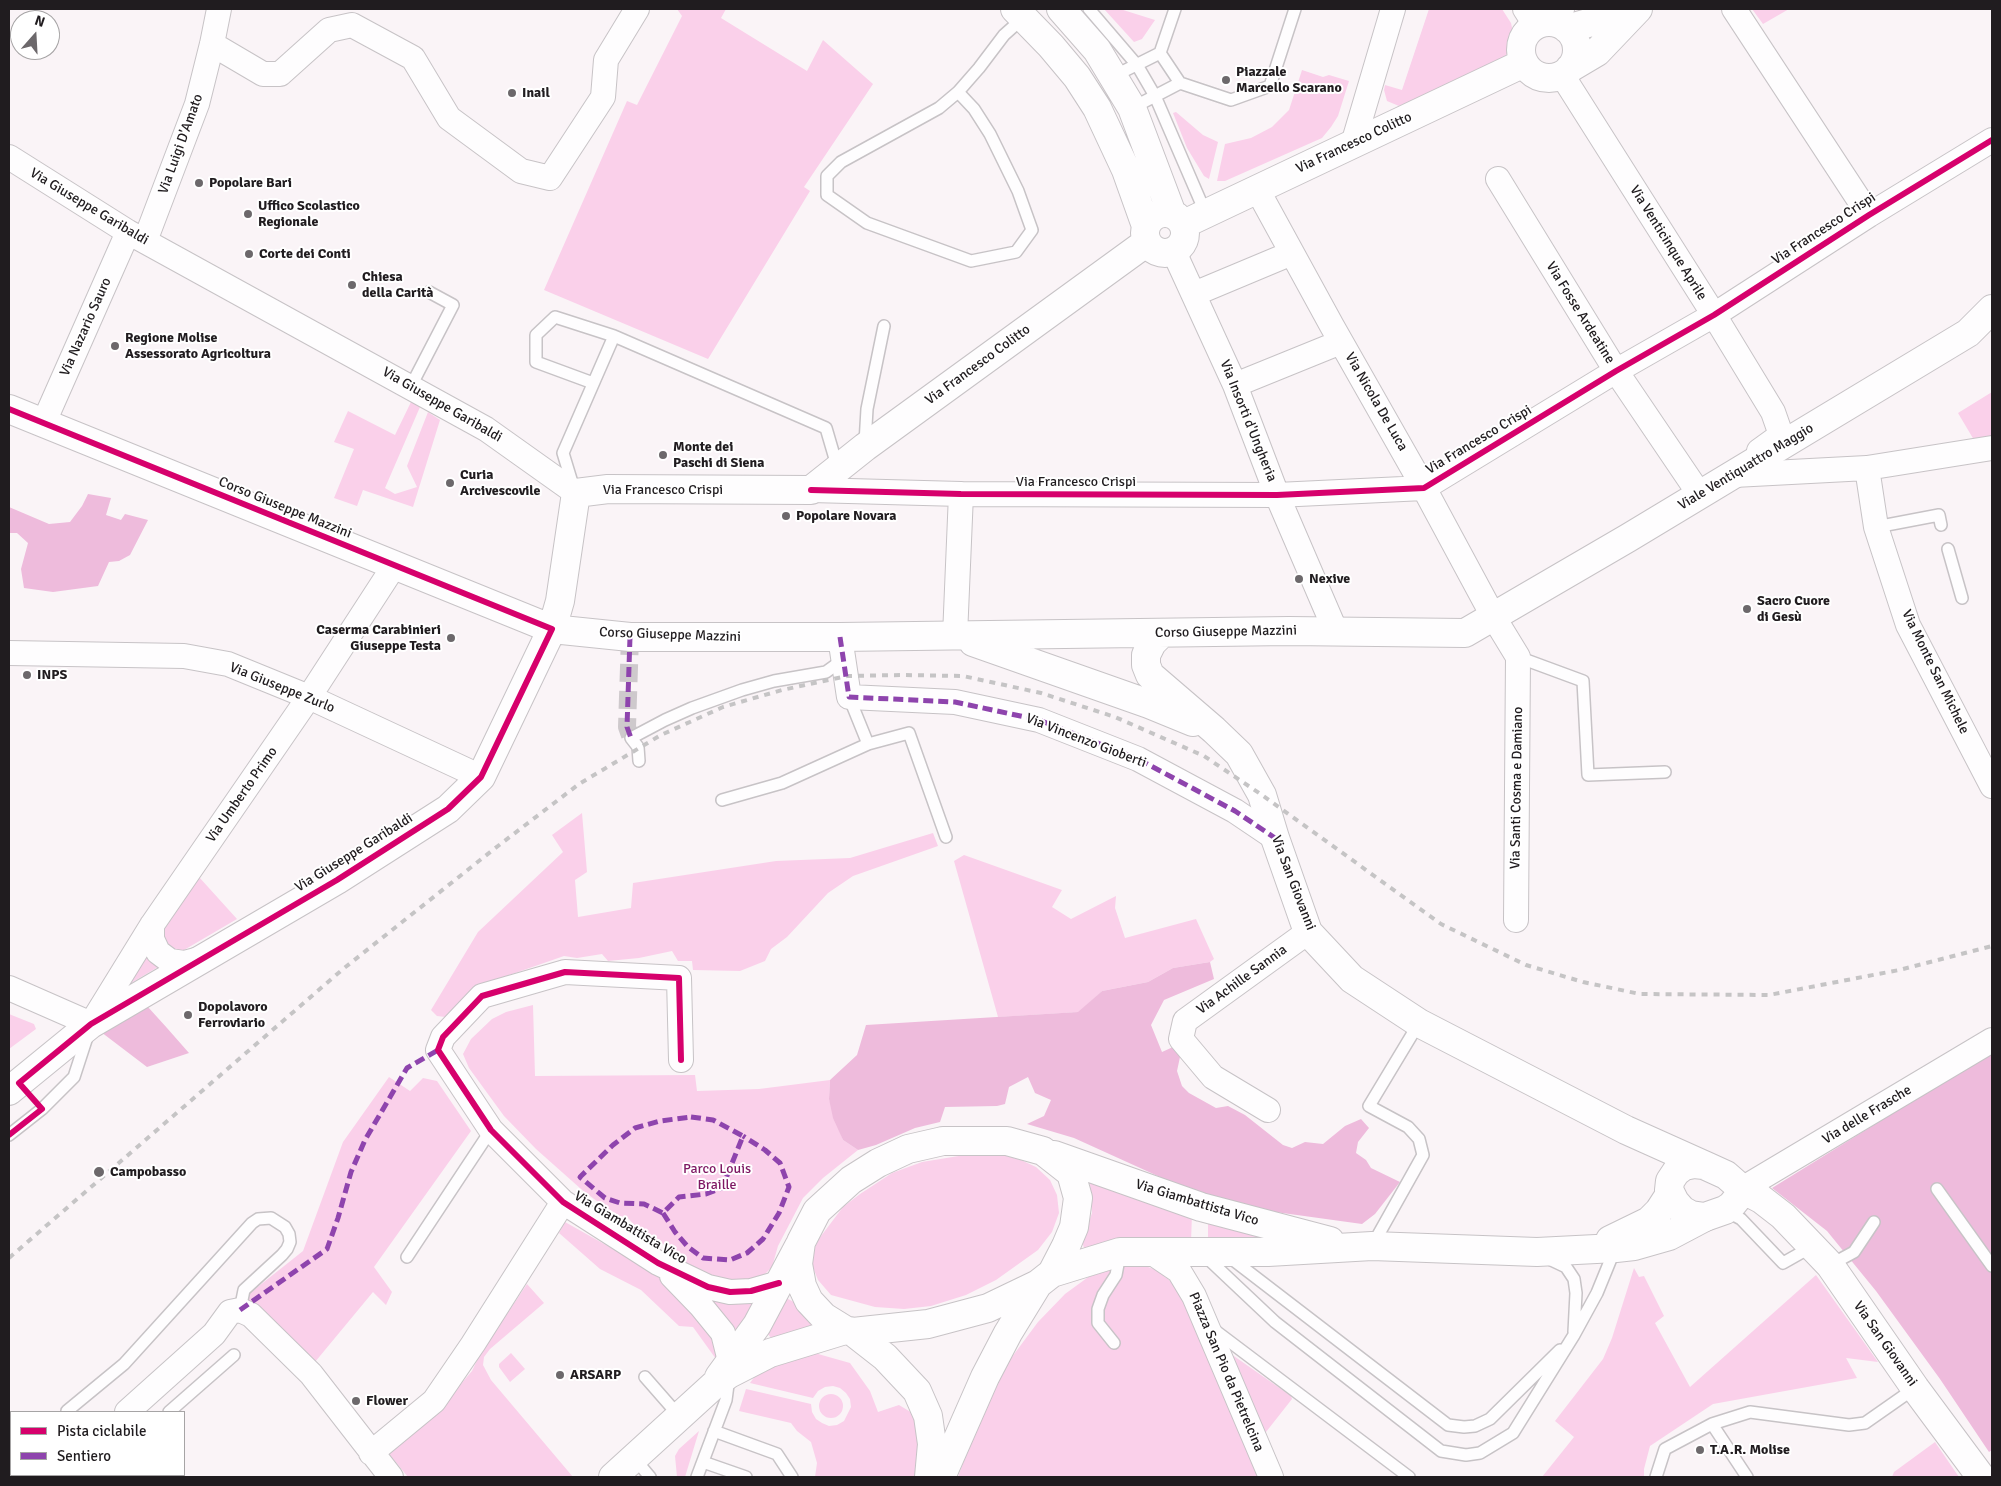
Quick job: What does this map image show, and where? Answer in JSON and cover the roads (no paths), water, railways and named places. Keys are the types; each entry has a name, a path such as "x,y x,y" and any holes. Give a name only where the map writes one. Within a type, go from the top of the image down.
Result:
{"main road":[{"path":"1020,13 1077,77 1097,108 1126,170 1146,234 1154,250 1160,253 1174,252 1179,249 1186,235 1187,217 1144,102 1125,70 1097,50 1061,9"},
{"path":"1622,9 1602,19 1549,19 1527,32 1522,42 1521,52 1524,63 1530,72 1540,77 1551,78 1566,72 1597,52 1638,9"},
{"path":"1549,19 1573,37 1577,48 1575,59 1566,72"},
{"name":"Via Francesco Colitto","path":"1187,217 1257,189 1524,63"},
{"path":"1146,234 1148,221 1157,214 1187,217"},
{"name":"Via Francesco Colitto","path":"811,490 1146,234"},
{"name":"Viale Ventiquattro Maggio","path":"1494,616 1700,495 1968,333 1990,310"},
{"name":"Corso Giuseppe Mazzini","path":"9,409 394,566 524,616 552,629 630,636 842,648 955,636 1162,633 1465,633 1494,616"},
{"name":"Via Francesco Crispi","path":"576,493 608,488 811,490"},
{"name":"Via Giuseppe Garibaldi","path":"9,1091 91,1024 199,959 337,880 448,809 481,777 552,629 560,601 576,493"},
{"name":"Via San Giovanni","path":"1162,633 1152,643 1146,654 1146,665 1150,675 1239,754 1262,795 1308,932 1352,979 1419,1023 1626,1130 1704,1165"},
{"name":"Corso Giuseppe Mazzini","path":"955,636 1140,701 1214,730"},
{"name":"Via San Giovanni","path":"1626,1130 1641,1139 1653,1151 1663,1165 1670,1188"},
{"name":"Via Giambattista Vico","path":"801,1242 817,1211 850,1180 878,1162 908,1149 943,1141 1007,1141 1043,1151 1200,1207 1362,1246"},
{"path":"940,1477 984,1376 1008,1333 1045,1278 1074,1226 1078,1198 1071,1172 1043,1151"},
{"path":"1694,1164 1704,1165 1726,1175 1726,1206 1690,1215 1682,1210 1670,1188 1676,1172 1684,1166 1694,1164"},
{"name":"Via Giambattista Vico","path":"1575,1249 1616,1238 1649,1221 1659,1211 1670,1188"},
{"name":"Via San Giovanni","path":"1726,1206 1760,1199 1783,1216 1821,1255 1915,1388 1981,1477"},
{"name":"Via Giambattista Vico","path":"849,1331 928,1324 988,1308 1045,1278 1120,1252 1213,1253 1362,1246 1537,1252 1616,1248 1643,1244 1669,1236 1726,1206"},
{"path":"613,1477 642,1468 680,1416 724,1373 757,1325 801,1242"},
{"path":"801,1242 798,1264 802,1286 809,1302 824,1317 849,1331 885,1357 917,1391 928,1416 932,1444 929,1477"},
{"path":"724,1373 770,1353 849,1331"}],"street":[{"name":"Via Luigi D'Amato","path":"136,237 197,104 219,9"},
{"path":"212,44 263,74 280,74 328,30 352,25 413,58 449,118 521,171 550,178 603,97 606,60 637,9"},
{"path":"1353,144 1393,9"},
{"name":"Via Francesco Crispi","path":"1734,9 1869,215"},
{"name":"Via Venticinque Aprile","path":"1566,72 1779,419 1780,432 1777,438 1741,464 1734,474"},
{"name":"Via Francesco Crispi","path":"811,490 961,494 1277,495 1424,488 1616,371 1714,315 1869,215 1992,140"},
{"name":"Via Giuseppe Garibaldi","path":"9,158 136,237 411,386 486,429 576,493"},
{"name":"Via Fosse Ardeatine","path":"1498,179 1616,371 1700,495"},
{"name":"Via Nicola De Luca","path":"1257,189 1518,657"},
{"name":"Via Nazario Sauro","path":"44,422 136,237"},
{"name":"Via Insorti d'Ungheria","path":"1174,252 1235,385 1277,495 1336,632"},
{"path":"1194,294 1292,252"},
{"path":"1235,385 1341,342"},
{"path":"1734,474 1867,468 1992,448"},
{"name":"Via Monte San Michele","path":"1867,468 1876,527 1908,625 1990,768"},
{"path":"955,636 961,494"},
{"name":"Via Umberto Primo","path":"91,1024 152,925 309,697 394,566"},
{"path":"842,648 849,697"},
{"name":"Via Giuseppe Zurlo","path":"9,653 184,656 228,664 309,697 481,777"},
{"name":"Via Santi Cosma e Damiano","path":"1516,920 1518,657"},
{"name":"Via Vincenzo Gioberti","path":"849,697 955,702 1039,720 1138,759 1235,811 1275,838"},
{"name":"Via Giuseppe Garibaldi","path":"152,925 152,939 158,952 170,961 184,963 199,959"},
{"name":"Via Achille Sannia","path":"1268,1110 1213,1078 1181,1039 1183,1030 1185,1022 1308,932"},
{"name":"Via Giambattista Vico","path":"681,1060 679,978 565,972 482,996 443,1037 438,1050 491,1130 563,1202 658,1263 708,1287 730,1292 750,1291 779,1283"},
{"path":"9,988 91,1024"},
{"name":"Via delle Frasche","path":"1726,1206 1992,1040"},
{"name":"Via Giambattista Vico","path":"371,1454 434,1400 478,1336 563,1202"},
{"name":"Piazza San Pio da Pietrelcina","path":"1151,1252 1179,1271 1194,1296 1271,1477"},
{"name":"Via Giambattista Vico","path":"658,1263 701,1306 723,1333 724,1373"},
{"path":"128,1411 214,1334 230,1312 240,1310 251,1315 311,1374 371,1454 391,1477"}],"lane":[{"path":"1089,9 1125,70 1160,53 1175,9"},
{"path":"1160,53 1180,84 1231,100 1270,86 1295,9"},
{"path":"958,92 974,109 990,134 1018,191 1032,230 1016,252 971,261 867,223 827,195 827,176 841,162 939,108 958,92 979,68 1020,13"},
{"path":"1144,102 1180,84"},
{"path":"411,386 452,305 429,292"},
{"path":"1804,419 1990,310"},
{"path":"594,383 536,362 536,335 556,317 614,336 826,428 838,469"},
{"path":"865,447 867,409 884,326"},
{"path":"576,493 563,453 614,336"},
{"path":"1876,527 1938,515 1941,525"},
{"path":"1948,549 1962,598"},
{"path":"639,761 638,747 631,738 692,708 742,690 774,681 826,672 842,648"},
{"path":"1518,657 1583,681 1588,775 1666,772"},
{"path":"849,697 868,744"},
{"path":"722,800 782,783 868,744 909,733 946,837"},
{"path":"1362,1246 1423,1155 1419,1139 1408,1127 1369,1106 1419,1023"},
{"path":"9,1135 42,1109 74,1077 91,1024"},
{"path":"406,1257 491,1130"},
{"path":"1937,1189 1992,1266"},
{"path":"1726,1206 1742,1219 1783,1263 1821,1255 1854,1252 1874,1222"},
{"path":"68,1411 124,1364 252,1223 258,1219 272,1218 285,1227 289,1234 290,1242 282,1255 244,1290 240,1310"},
{"path":"1213,1253 1275,1322 1441,1451 1466,1455 1480,1453 1513,1433 1574,1335 1597,1293 1616,1248"},
{"path":"1114,1343 1098,1323 1098,1309 1103,1295 1116,1275 1120,1252"},
{"path":"1213,1253 1448,1425 1464,1427 1475,1426 1490,1419 1574,1335 1576,1293 1574,1279 1566,1267 1537,1252"},
{"path":"1206,1323 1409,1477"},
{"path":"170,1411 234,1355"},
{"path":"697,1477 726,1400 724,1373"},
{"path":"645,1377 680,1416"},
{"path":"1656,1477 1665,1449 1712,1424 1750,1412 1849,1425 1865,1423 1915,1388"},
{"path":"1712,1424 1747,1477"},
{"path":"714,1431 777,1454 792,1477"},
{"path":"703,1462 746,1477"}],"tunnel":[{"path":"630,637 627,727 631,738"}],"railway":[{"path":"9,1258 343,969 579,784 661,735 723,707 782,690 847,676 963,676 1041,693 1115,717 1204,756 1262,795 1441,924 1526,965 1583,982 1640,994 1769,995 1899,970 1992,946"}],"place":[{"name":"Piazzale Marcello Scarano","path":"1226,80"},
{"name":"Inail","path":"512,93"},
{"name":"Popolare Bari","path":"199,183"},
{"name":"Uffico Scolastico Regionale","path":"248,214"},
{"name":"Corte dei Conti","path":"249,254"},
{"name":"Chiesa della Carità","path":"352,285"},
{"name":"Regione Molise Assessorato Agricoltura","path":"115,346"},
{"name":"Monte dei Paschi di Siena","path":"663,455"},
{"name":"Curia Arcivescovile","path":"450,483"},
{"name":"Popolare Novara","path":"786,516"},
{"name":"Nexive","path":"1299,579"},
{"name":"Sacro Cuore di Gesù","path":"1747,609"},
{"name":"Caserma Carabinieri Giuseppe Testa","path":"451,638"},
{"name":"INPS","path":"27,675"},
{"name":"Dopolavoro Ferroviario","path":"188,1015"},
{"name":"Campobasso","path":"99,1172"},
{"name":"ARSARP","path":"560,1375"},
{"name":"Flower","path":"356,1401"},
{"name":"T.A.R. Molise","path":"1700,1450"}],"park label":[{"name":"Parco Louis Braille","path":"717,1178"}]}
